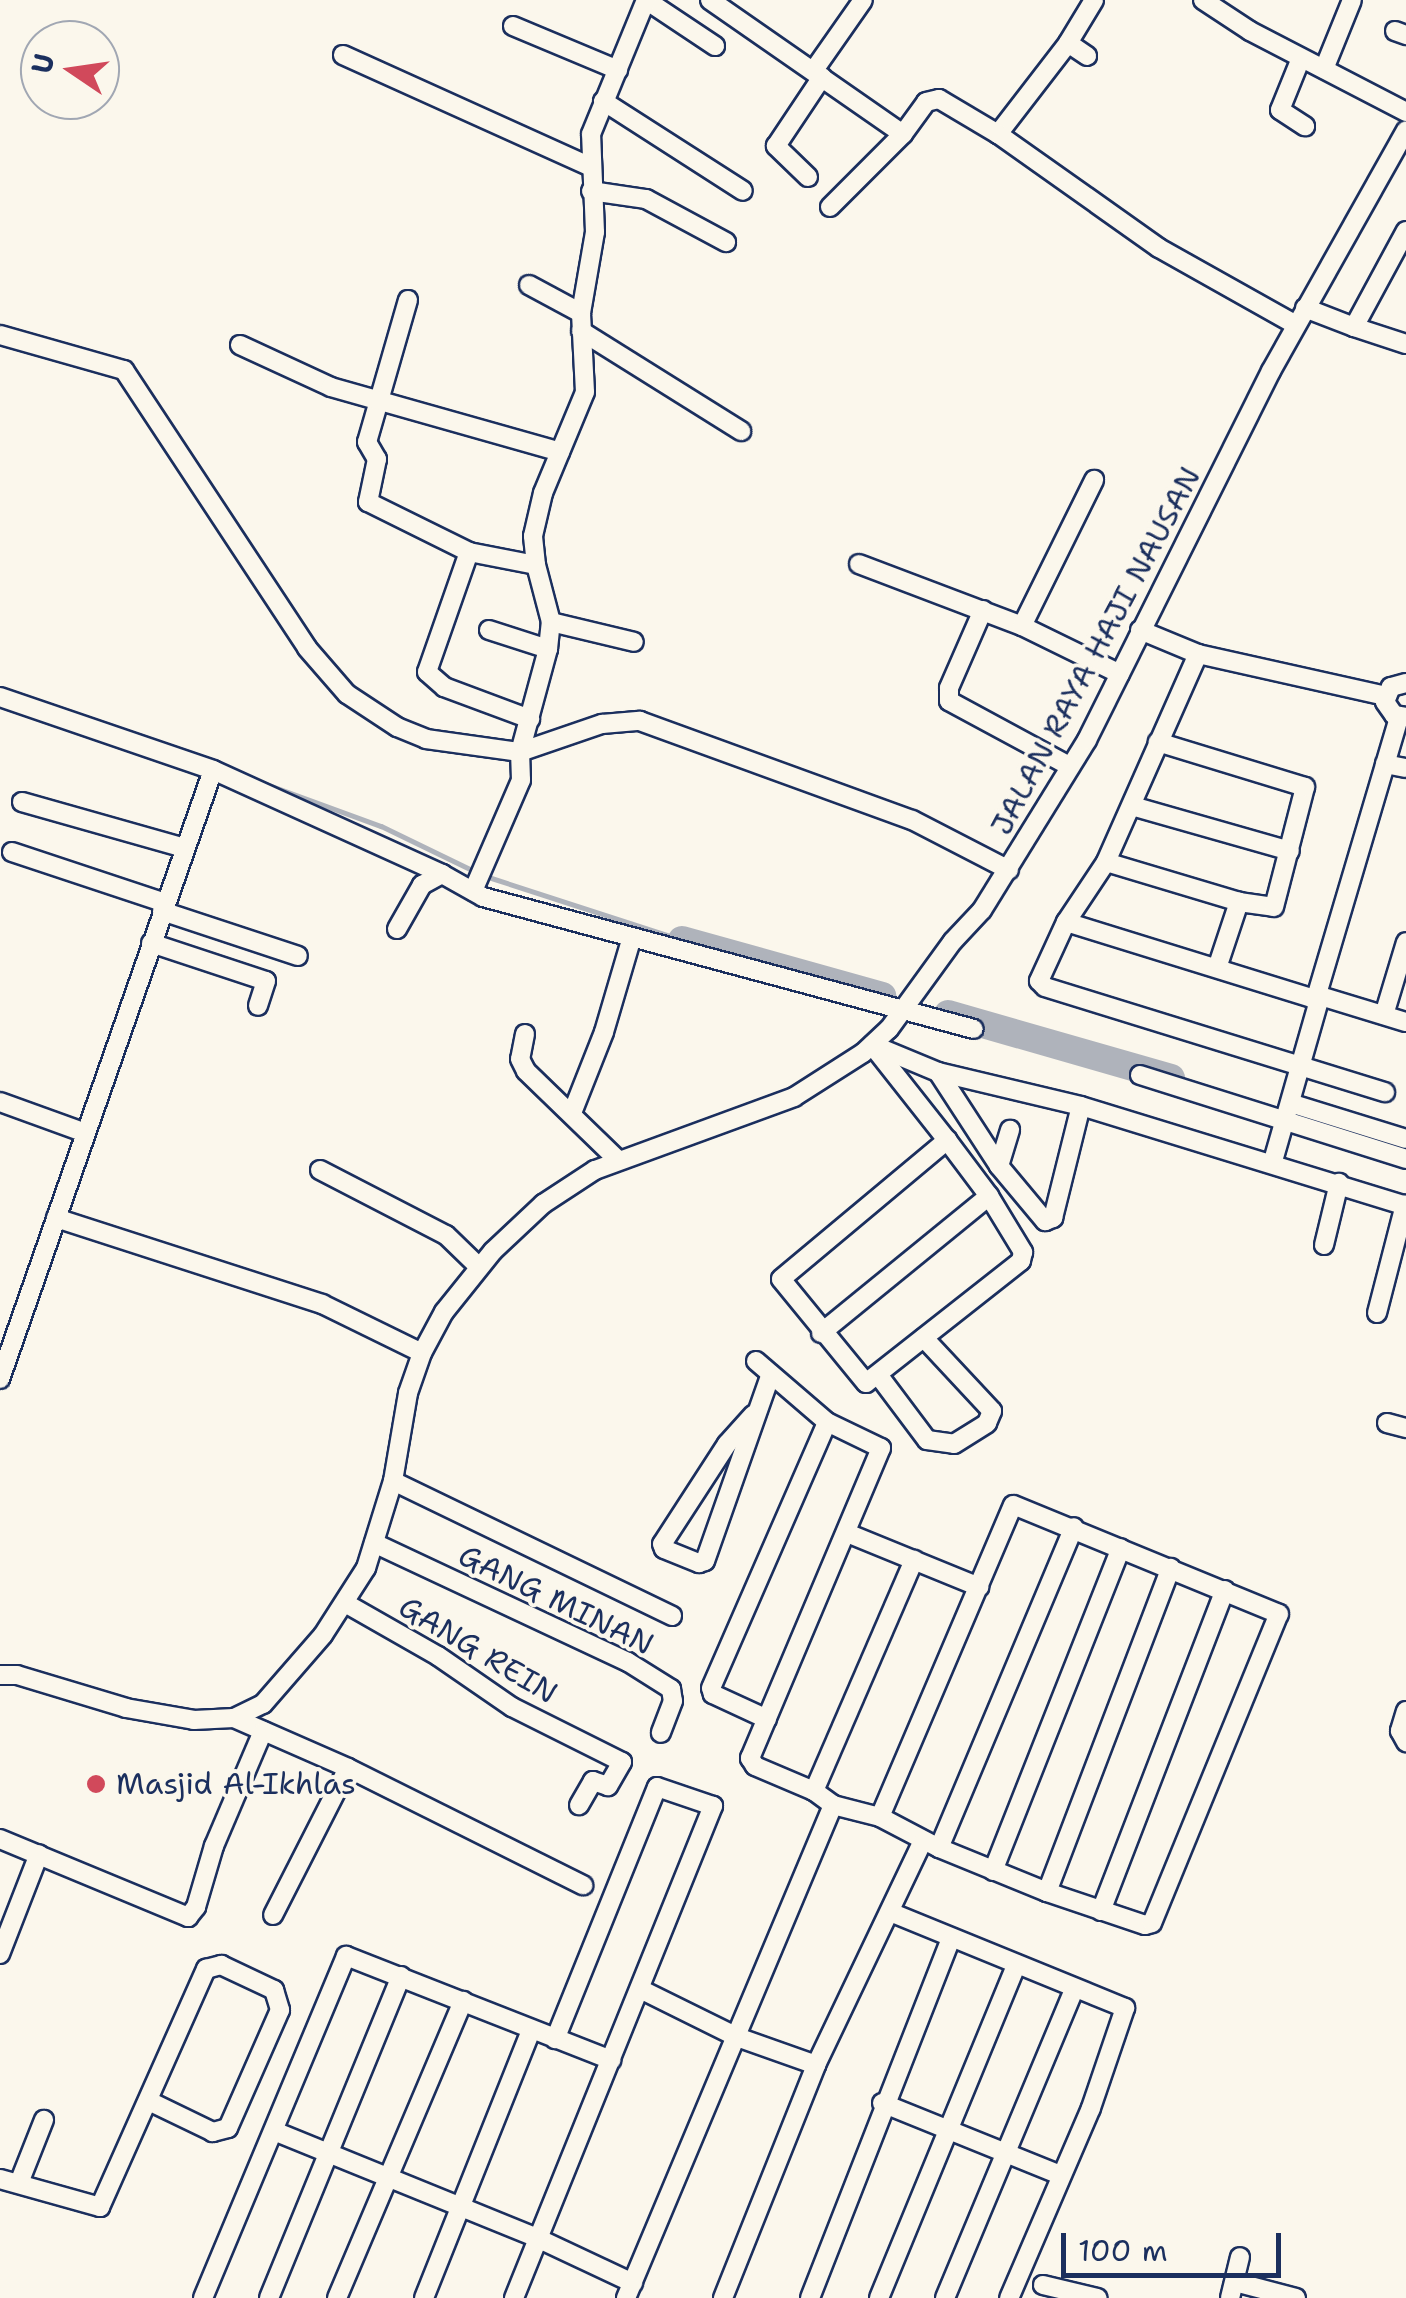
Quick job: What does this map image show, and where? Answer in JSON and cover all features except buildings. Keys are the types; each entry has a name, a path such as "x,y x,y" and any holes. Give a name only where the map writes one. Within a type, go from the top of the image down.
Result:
{"street":[{"path":"473,891 521,780 520,752 548,649 551,622 536,565 536,517 582,406 581,322 595,232 591,134 646,0 715,46"},
{"path":"710,0 903,134"},
{"path":"808,177 776,146 863,0"},
{"path":"998,134 1051,68 1094,0"},
{"path":"1324,68 1352,0"},
{"path":"1204,1 1224,16 1406,112"},
{"path":"513,26 618,70"},
{"path":"1068,43 1087,56"},
{"path":"342,55 590,166"},
{"path":"1301,58 1280,110 1305,126"},
{"path":"830,207 903,134 931,99 946,102 998,134 1159,248 1301,316 1354,327 1406,344"},
{"path":"603,100 742,191"},
{"name":"JALAN RAYA HAJI NAUSAN","path":"234,1718 263,1704 310,1652 345,1603 374,1543 393,1481 408,1393 422,1353 444,1312 479,1267 567,1185 618,1160 794,1097 872,1045 1009,870 1120,674 1301,316 1406,130"},
{"path":"591,191 646,199 726,242"},
{"path":"1354,327 1398,265 1406,231"},
{"path":"529,285 741,431"},
{"path":"408,300 382,401 367,442 378,459 369,504 470,552 536,565"},
{"path":"0,335 111,364 131,377 307,648 347,694 375,715 426,739 520,752 602,724 640,721 912,820 1009,870"},
{"path":"240,345 322,383 560,452"},
{"path":"1022,626 1094,480"},
{"path":"470,552 426,672 444,687 530,719"},
{"path":"859,564 1022,626 1120,674"},
{"path":"983,610 950,688 949,701 1069,766"},
{"path":"551,622 634,642"},
{"path":"489,630 548,649"},
{"path":"1140,630 1198,654 1386,696"},
{"path":"1198,654 1106,862 1066,922 1039,973 1045,987 1385,1092"},
{"path":"1386,696 1396,684 1406,683"},
{"path":"1272,1164 1319,1009 1316,998 1402,717 1390,712 1386,696"},
{"path":"0,697 213,770 510,906 974,1029"},
{"path":"1106,862 1239,902 1274,907 1306,792 1303,785 1158,742"},
{"path":"1385,764 1406,768"},
{"path":"0,1379 83,1132 213,770"},
{"path":"22,802 184,848"},
{"path":"1132,806 1290,851"},
{"path":"12,852 298,956"},
{"path":"397,929 422,885 442,874"},
{"path":"1218,968 1239,902"},
{"path":"1066,922 1406,1022"},
{"path":"572,1112 599,1047 631,940"},
{"path":"151,942 266,980"},
{"path":"1384,1016 1406,942"},
{"path":"258,1006 276,949"},
{"path":"525,1034 523,1066 618,1160"},
{"path":"872,1045 938,1072 1081,1106 1406,1206 1376,1313"},
{"path":"872,1045 947,1140 989,1196 1023,1256 866,1383 782,1286 783,1275 947,1140"},
{"path":"938,1072 1000,1166 1040,1218 1051,1220 1081,1106"},
{"path":"1140,1076 1406,1138"},
{"path":"0,1102 83,1132"},
{"path":"1288,1111 1406,1159"},
{"path":"1000,1166 1010,1130"},
{"path":"320,1170 446,1236 479,1267"},
{"path":"1324,1245 1339,1183"},
{"path":"821,1333 989,1196"},
{"path":"56,1218 322,1304 422,1353"},
{"path":"879,1376 927,1440 954,1444 987,1423 992,1411 924,1338"},
{"path":"756,1361 827,1422 881,1448 752,1762 814,1790 833,1805 880,1817 931,1844 1047,1892 1146,1925 1152,1923 1280,1621 1274,1611 1226,1590 1013,1506 880,1817"},
{"path":"754,1415 727,1444 662,1544 664,1549 699,1564 705,1561 771,1374"},
{"path":"767,1719 712,1694 711,1686 827,1422"},
{"path":"1387,1423 1406,1428"},
{"path":"393,1481 672,1616"},
{"path":"748,2298 725,2294 816,2065 890,1912 931,1844 1074,1527"},
{"path":"847,1533 979,1587"},
{"name":"GANG MINAN","path":"374,1543 628,1662 671,1689 673,1701 660,1732"},
{"path":"994,1871 1121,1548"},
{"path":"814,1790 914,1560"},
{"path":"1047,1892 1171,1568"},
{"path":"1101,1911 1226,1590"},
{"name":"GANG REIN","path":"345,1603 438,1656 512,1707 622,1762 608,1786 593,1781 580,1805"},
{"path":"0,1675 17,1674 162,1716 210,1721 234,1718 348,1768 583,1886"},
{"path":"1406,1712 1400,1731 1406,1742"},
{"path":"0,1838 182,1918 188,1917 196,1907 214,1846 263,1731"},
{"path":"273,1915 348,1768"},
{"path":"514,2298 714,1812 712,1806 659,1785 555,2039"},
{"path":"274,2130 537,2238 629,2290 833,1805"},
{"path":"0,1954 39,1854"},
{"path":"890,1912 1125,2008 1091,2108 1010,2298"},
{"path":"810,2298 882,2103 951,1938"},
{"path":"203,2298 345,1958 351,1954 611,2060"},
{"path":"880,2298 1017,1964"},
{"path":"0,2179 94,2207 104,2203 206,1968 220,1965 274,1990 280,2010 228,2128 214,2132 149,2101"},
{"path":"269,2298 401,1976"},
{"path":"640,1988 737,2037 816,2065"},
{"path":"945,2298 1074,1989"},
{"path":"337,2298 462,2002"},
{"path":"424,2298 531,2030"},
{"path":"882,2103 1005,2156 1060,2175"},
{"path":"19,2183 44,2120"},
{"path":"1240,2257 1233,2290 1296,2298"},
{"path":"1043,2285 1097,2298"}],"waterway":[{"path":"255,780 381,826 476,872"},
{"path":"485,876 682,940"},
{"path":"682,940 882,996"},
{"path":"948,1014 1171,1078"}],"place":[{"name":"Masjid Al-Ikhlas","path":"96,1784"}]}
